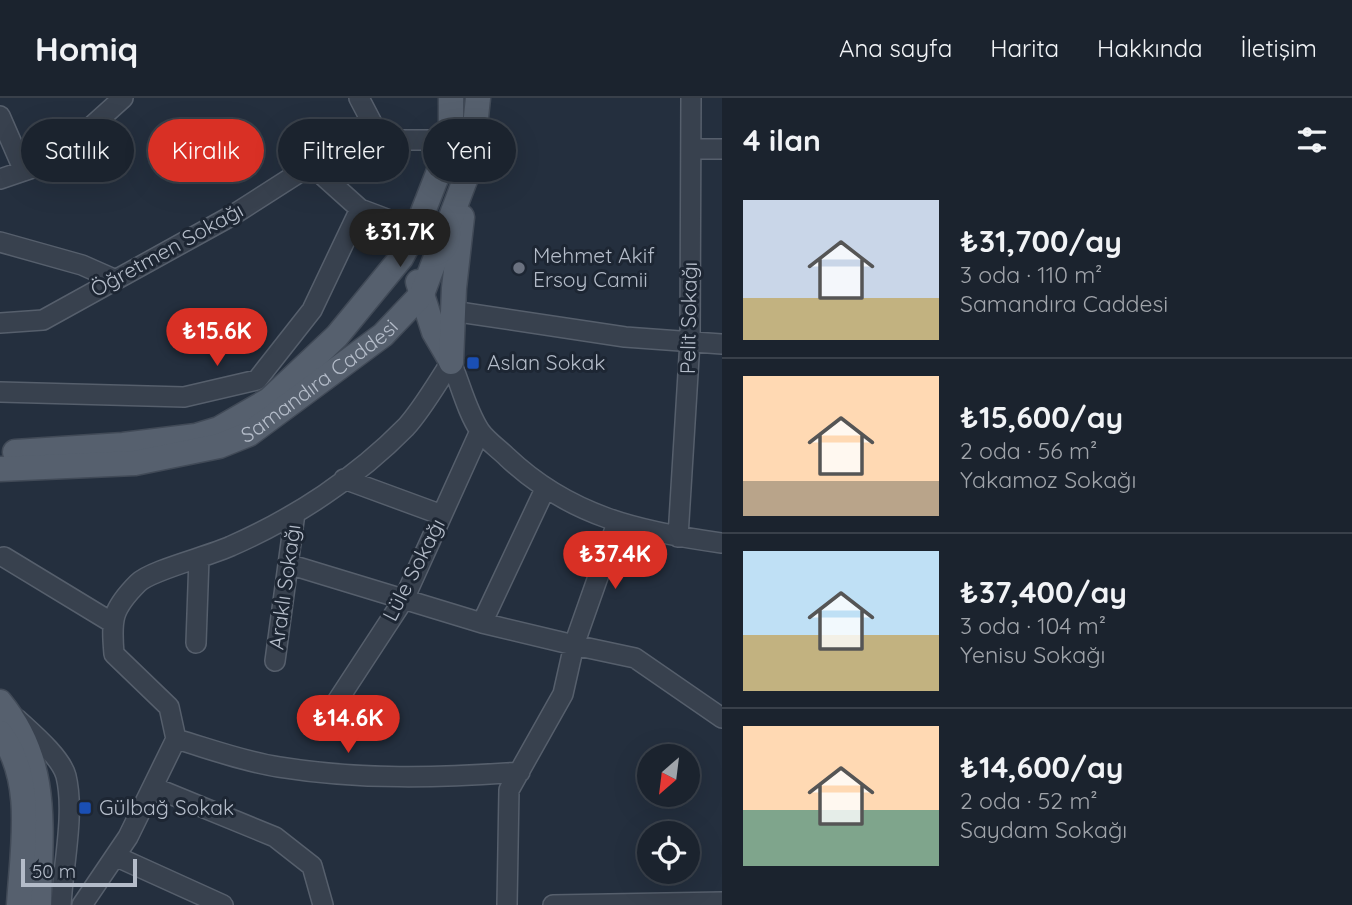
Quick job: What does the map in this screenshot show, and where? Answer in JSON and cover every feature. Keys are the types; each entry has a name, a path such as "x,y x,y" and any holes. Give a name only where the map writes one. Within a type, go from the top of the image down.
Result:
{"main road":[{"name":"Samandıra Caddesi","path":"451,98 451,119"},
{"name":"Samandıra Caddesi","path":"476,119 478,98"},
{"name":"Samandıra Caddesi","path":"0,453 122,445 196,436 219,429 269,400 352,319 401,257 416,230 435,182"},
{"name":"Samandıra Caddesi","path":"0,469 135,463 219,446 249,434 383,335 422,294 464,182"},
{"path":"452,362 452,311 458,239 468,182"},
{"path":"416,230 413,243 415,274 434,332 452,362"},
{"path":"352,319 395,291 422,294 452,311"},
{"path":"383,335 414,332 433,339 452,362"},
{"path":"2,704 27,740 35,768 40,809 39,905"},
{"path":"0,733 17,763 22,786 19,905"}],"street":[{"path":"100,119 123,98"},
{"path":"359,98 370,119"},
{"name":"Pelit Sokağı","path":"678,537 690,341 691,98"},
{"path":"0,116 21,164"},
{"path":"691,149 722,149"},
{"path":"0,179 21,172"},
{"name":"Öğretmen Sokağı","path":"0,323 43,320 233,215 284,182"},
{"path":"331,182 360,209 416,230"},
{"path":"0,392 184,397 257,380 312,310 360,209"},
{"path":"0,242 82,265 116,280"},
{"path":"452,311 578,332 722,344"},
{"path":"452,362 480,431 524,473 545,488 571,505 617,523 678,537 722,542"},
{"path":"63,860 74,883 88,897 116,856 176,739 169,706 114,654 111,622 115,610 140,580 240,542 295,513 344,479 408,425 452,362"},
{"name":"Lüle Sokağı","path":"336,704 404,599 480,431"},
{"path":"344,479 442,515"},
{"path":"482,623 545,488"},
{"name":"Araklı Sokağı","path":"275,661 295,513"},
{"path":"507,905 509,790 564,694 574,646 617,523"},
{"path":"4,557 111,622"},
{"path":"196,642 199,558"},
{"path":"288,564 482,623 635,658 722,718"},
{"path":"2,704 44,743 66,774 67,814 61,905"},
{"path":"176,739 277,767 361,776 433,778 520,772"},
{"path":"153,787 275,837 312,866 323,905"},
{"path":"116,856 223,905"},
{"path":"553,905 722,902"}],"place":[{"name":"Mehmet Akif Ersoy Camii","path":"519,268"},
{"name":"Aslan Sokak","path":"473,363"},
{"name":"Gülbağ Sokak","path":"85,808"}]}
